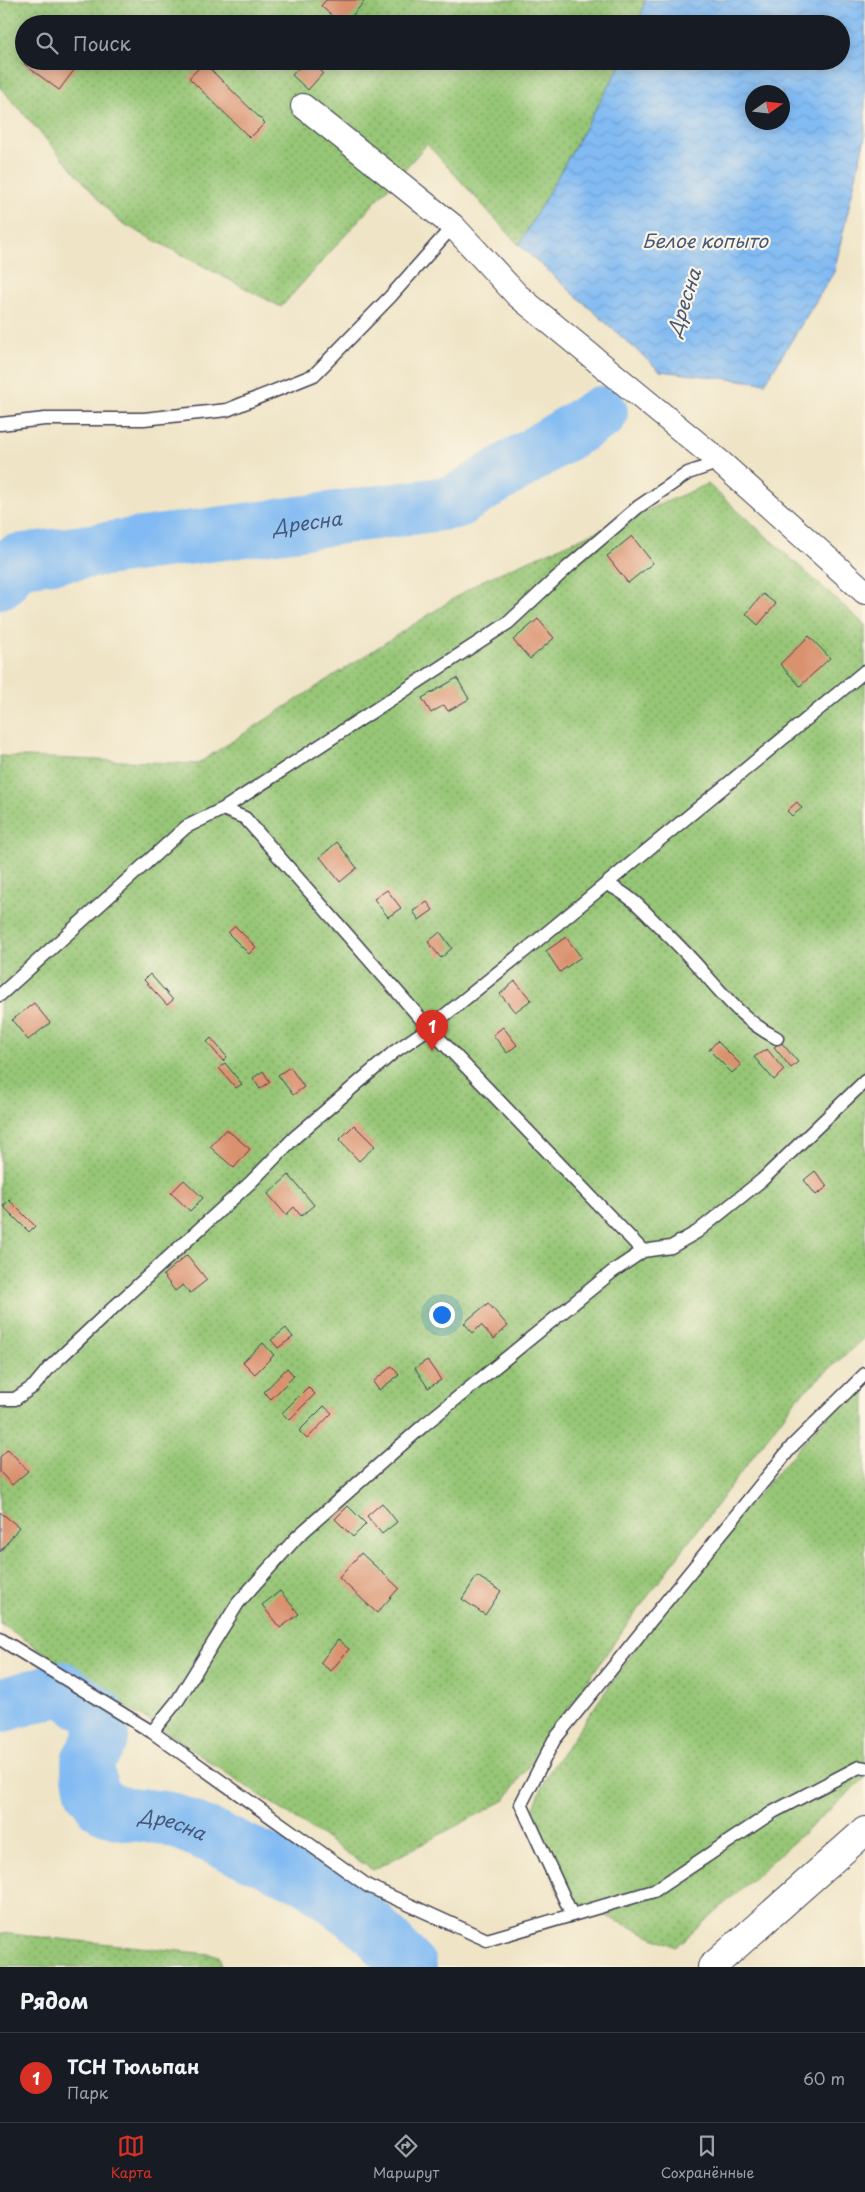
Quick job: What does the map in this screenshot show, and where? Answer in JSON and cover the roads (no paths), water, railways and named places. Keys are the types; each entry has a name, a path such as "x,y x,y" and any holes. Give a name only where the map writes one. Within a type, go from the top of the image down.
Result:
{"main road":[{"path":"712,1967 865,1831"}],"street":[{"path":"303,106 454,226 516,295 720,462 865,592"}],"lane":[{"path":"0,424 44,419 144,419 227,410 314,375 390,297 454,226"},
{"path":"0,995 186,827 223,808 508,623 568,567 638,508 688,473 720,462"},
{"path":"0,1399 15,1399 34,1386 95,1324 251,1182 295,1137 394,1052 429,1028 865,672"},
{"path":"223,808 246,818 429,1028 643,1251"},
{"path":"606,884 617,888 641,908 750,1022 777,1038"},
{"path":"152,1732 178,1700 238,1603 297,1537 431,1419 612,1272 643,1251 671,1247 697,1232 762,1180 865,1081"},
{"path":"572,1915 521,1804 554,1740 792,1445 865,1374"},
{"path":"0,1639 152,1732 368,1886 487,1940 654,1891 774,1812 858,1767 865,1768"}],"water":[{"name":"Белое копыто","path":"645,0 865,0 865,137 834,272 765,383 660,371 519,245 618,70 850,70 850,15 641,15"}],"waterway":[{"name":"Дресна","path":"0,582 16,561 455,502 601,413"},
{"name":"Дресна","path":"0,1706 61,1688 98,1714 102,1737 88,1761 88,1771 92,1791 103,1806 121,1813 165,1818 185,1825 312,1880 371,1926 410,1967"}],"place":[{"name":"ТСН Тюльпан","path":"432,1051"}]}
